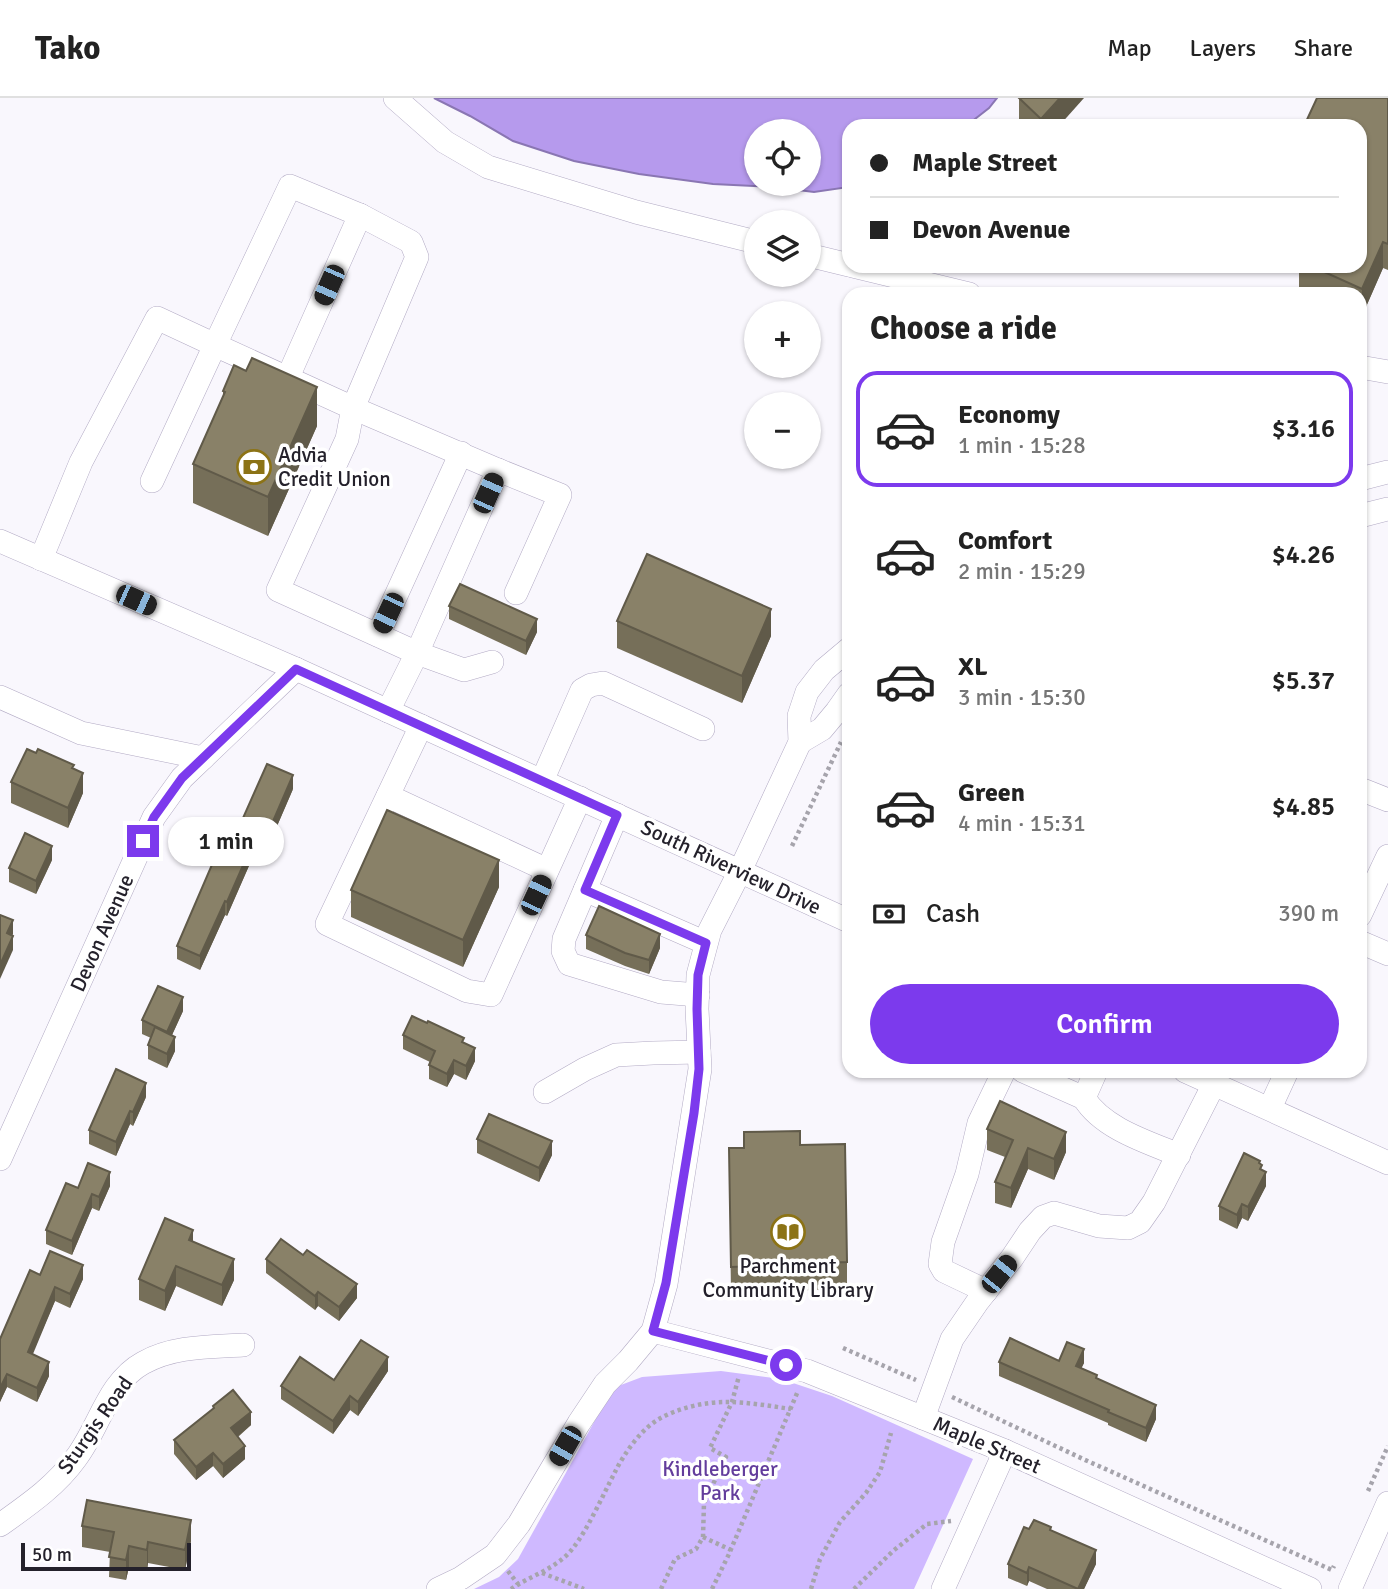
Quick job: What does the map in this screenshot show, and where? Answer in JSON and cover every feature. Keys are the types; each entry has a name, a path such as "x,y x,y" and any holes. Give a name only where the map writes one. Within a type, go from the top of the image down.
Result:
{"street":[{"path":"395,98 445,142 488,167 636,212 744,239"},
{"path":"152,481 290,186 360,215 411,242 417,257 353,408 347,439 278,590 417,653 464,670 492,662"},
{"path":"288,377 360,215"},
{"path":"821,258 842,263"},
{"path":"884,273 941,287"},
{"path":"41,559 81,462 157,318 353,408 560,495 516,593"},
{"path":"1367,369 1388,376"},
{"path":"378,635 461,453"},
{"path":"388,711 417,653 498,470"},
{"path":"1367,477 1388,472"},
{"path":"1367,514 1388,509"},
{"name":"South Riverview Drive","path":"0,541 296,669 842,918"},
{"path":"438,1589 461,1578 495,1555 519,1524 605,1384 653,1331 666,1283 694,1113 699,1069 698,975 706,943 800,742 799,716 807,692 824,670 842,655"},
{"name":"Devon Avenue","path":"0,1159 154,817 182,778 296,669"},
{"path":"542,781 582,690 591,685 603,683 704,729"},
{"path":"0,697 81,733 202,758"},
{"path":"800,742 822,729 842,704"},
{"path":"421,726 327,924 467,991 491,995 580,798"},
{"path":"1367,792 1388,800"},
{"path":"385,801 547,870"},
{"path":"617,815 564,939 563,951 569,964 660,992 698,995"},
{"path":"1367,900 1388,856"},
{"path":"585,890 706,943"},
{"path":"1367,945 1388,954"},
{"path":"545,1092 616,1055 699,1052"},
{"path":"986,1291 944,1271 940,1264 943,1242 967,1174 979,1123 1001,1078"},
{"path":"1039,1078 1084,1098 1090,1109 1121,1130 1179,1155"},
{"path":"1084,1098 1093,1078"},
{"path":"1201,1078 1388,1163"},
{"path":"1270,1108 1284,1078"},
{"path":"923,1418 952,1339 1030,1231 1043,1217 1054,1213 1099,1226 1128,1228 1140,1222 1154,1202 1214,1084"},
{"name":"Maple Street","path":"653,1331 807,1371 1005,1451 1310,1589"},
{"name":"Sturgis Road","path":"0,1525 37,1498 77,1457 121,1381 142,1363 170,1352 243,1345"},
{"path":"943,1589 1005,1451"},
{"path":"1350,1589 1388,1503"}],"path":[{"path":"792,846 842,743"},
{"path":"843,1348 1332,1570"},
{"path":"712,1589 807,1371"},
{"path":"511,1589 562,1560 573,1548 619,1464 648,1427 660,1418 693,1406 732,1402 791,1409"},
{"path":"661,1589 675,1559 696,1549 703,1537 705,1503 726,1457 710,1448 732,1402"},
{"path":"811,1589 820,1559 840,1522 866,1493 880,1472 891,1433"},
{"path":"854,1589 893,1551 927,1524 976,1517"},
{"path":"703,1537 731,1550"},
{"path":"542,1573 584,1589"}],"green space":[{"name":"Kindleberger Park","path":"721,1371 781,1379 832,1396 973,1459 914,1589 474,1589 499,1577 518,1559 613,1388 642,1377"}],"shaded area":[{"path":"434,98 997,98 975,119 842,119 842,188 821,191 821,119 744,119 744,186 639,174 574,161 513,141"}],"building":[{"path":"1019,98 1060,98 1041,119"},
{"path":"1317,98 1388,98 1388,244 1383,242 1363,287 1327,273 1367,273 1367,119 1307,119"},
{"path":"252,358 317,387 268,497 193,464 234,365 246,371"},
{"path":"647,554 771,609 742,676 617,621"},
{"path":"460,584 537,619 526,641 449,606"},
{"path":"27,749 36,753 38,749 74,765 72,768 83,773 68,808 11,782"},
{"path":"267,764 293,775 271,826 262,822 200,956 177,946 223,839 232,843"},
{"path":"387,810 499,860 463,940 351,890"},
{"path":"25,833 52,846 36,881 9,868"},
{"path":"599,906 660,934 649,960 625,953 586,935"},
{"path":"0,915 13,920 7,933 13,936 0,965"},
{"path":"158,986 183,997 167,1032 142,1020"},
{"path":"412,1016 464,1038 462,1042 475,1048 466,1066 454,1060 447,1074 429,1065 435,1051 403,1035"},
{"path":"155,1027 175,1037 167,1054 148,1045"},
{"path":"116,1069 146,1083 116,1142 89,1130"},
{"path":"1000,1101 1066,1132 1054,1159 1028,1148 1011,1188 995,1182 1013,1140 987,1129"},
{"path":"489,1114 552,1141 539,1168 477,1139"},
{"name":"Parchment Community Library","path":"800,1131 800,1145 845,1144 847,1262 787,1264 787,1272 756,1273 756,1266 731,1267 729,1148 744,1148 744,1132"},
{"path":"1244,1153 1260,1161 1260,1169 1266,1172 1248,1207 1242,1204 1237,1215 1219,1206"},
{"path":"88,1163 110,1172 99,1197 92,1194 72,1241 46,1230 66,1183 78,1188"},
{"path":"165,1218 193,1230 189,1240 234,1259 222,1285 176,1266 165,1291 139,1279"},
{"path":"281,1239 303,1255 307,1250 357,1284 339,1307 318,1292 315,1296 266,1259"},
{"path":"50,1251 83,1265 70,1294 55,1287 28,1352 49,1362 37,1388 7,1374 0,1388 0,1339 30,1270 40,1275"},
{"path":"1010,1338 1059,1361 1067,1342 1084,1349 1076,1366 1156,1405 1146,1428 999,1362"},
{"path":"361,1340 388,1357 358,1402 350,1396 333,1421 281,1386 300,1357 334,1380"},
{"path":"233,1390 251,1412 231,1428 245,1446 223,1464 213,1453 196,1467 174,1440"},
{"path":"87,1500 191,1520 185,1550 148,1542 147,1550 129,1546 126,1560 109,1557 114,1532 82,1526"},
{"path":"1034,1520 1096,1550 1078,1589 1029,1567 1027,1573 1008,1564 1024,1527 1029,1529"}],"place":[{"name":"Advia Credit Union","path":"254,467"},
{"name":"Parchment Community Library","path":"788,1232"}],"route":[{"path":"143,841 154,817 182,778 296,669 617,815 585,890 706,943 698,975 699,1069 694,1113 666,1283 653,1331 786,1365"}]}
